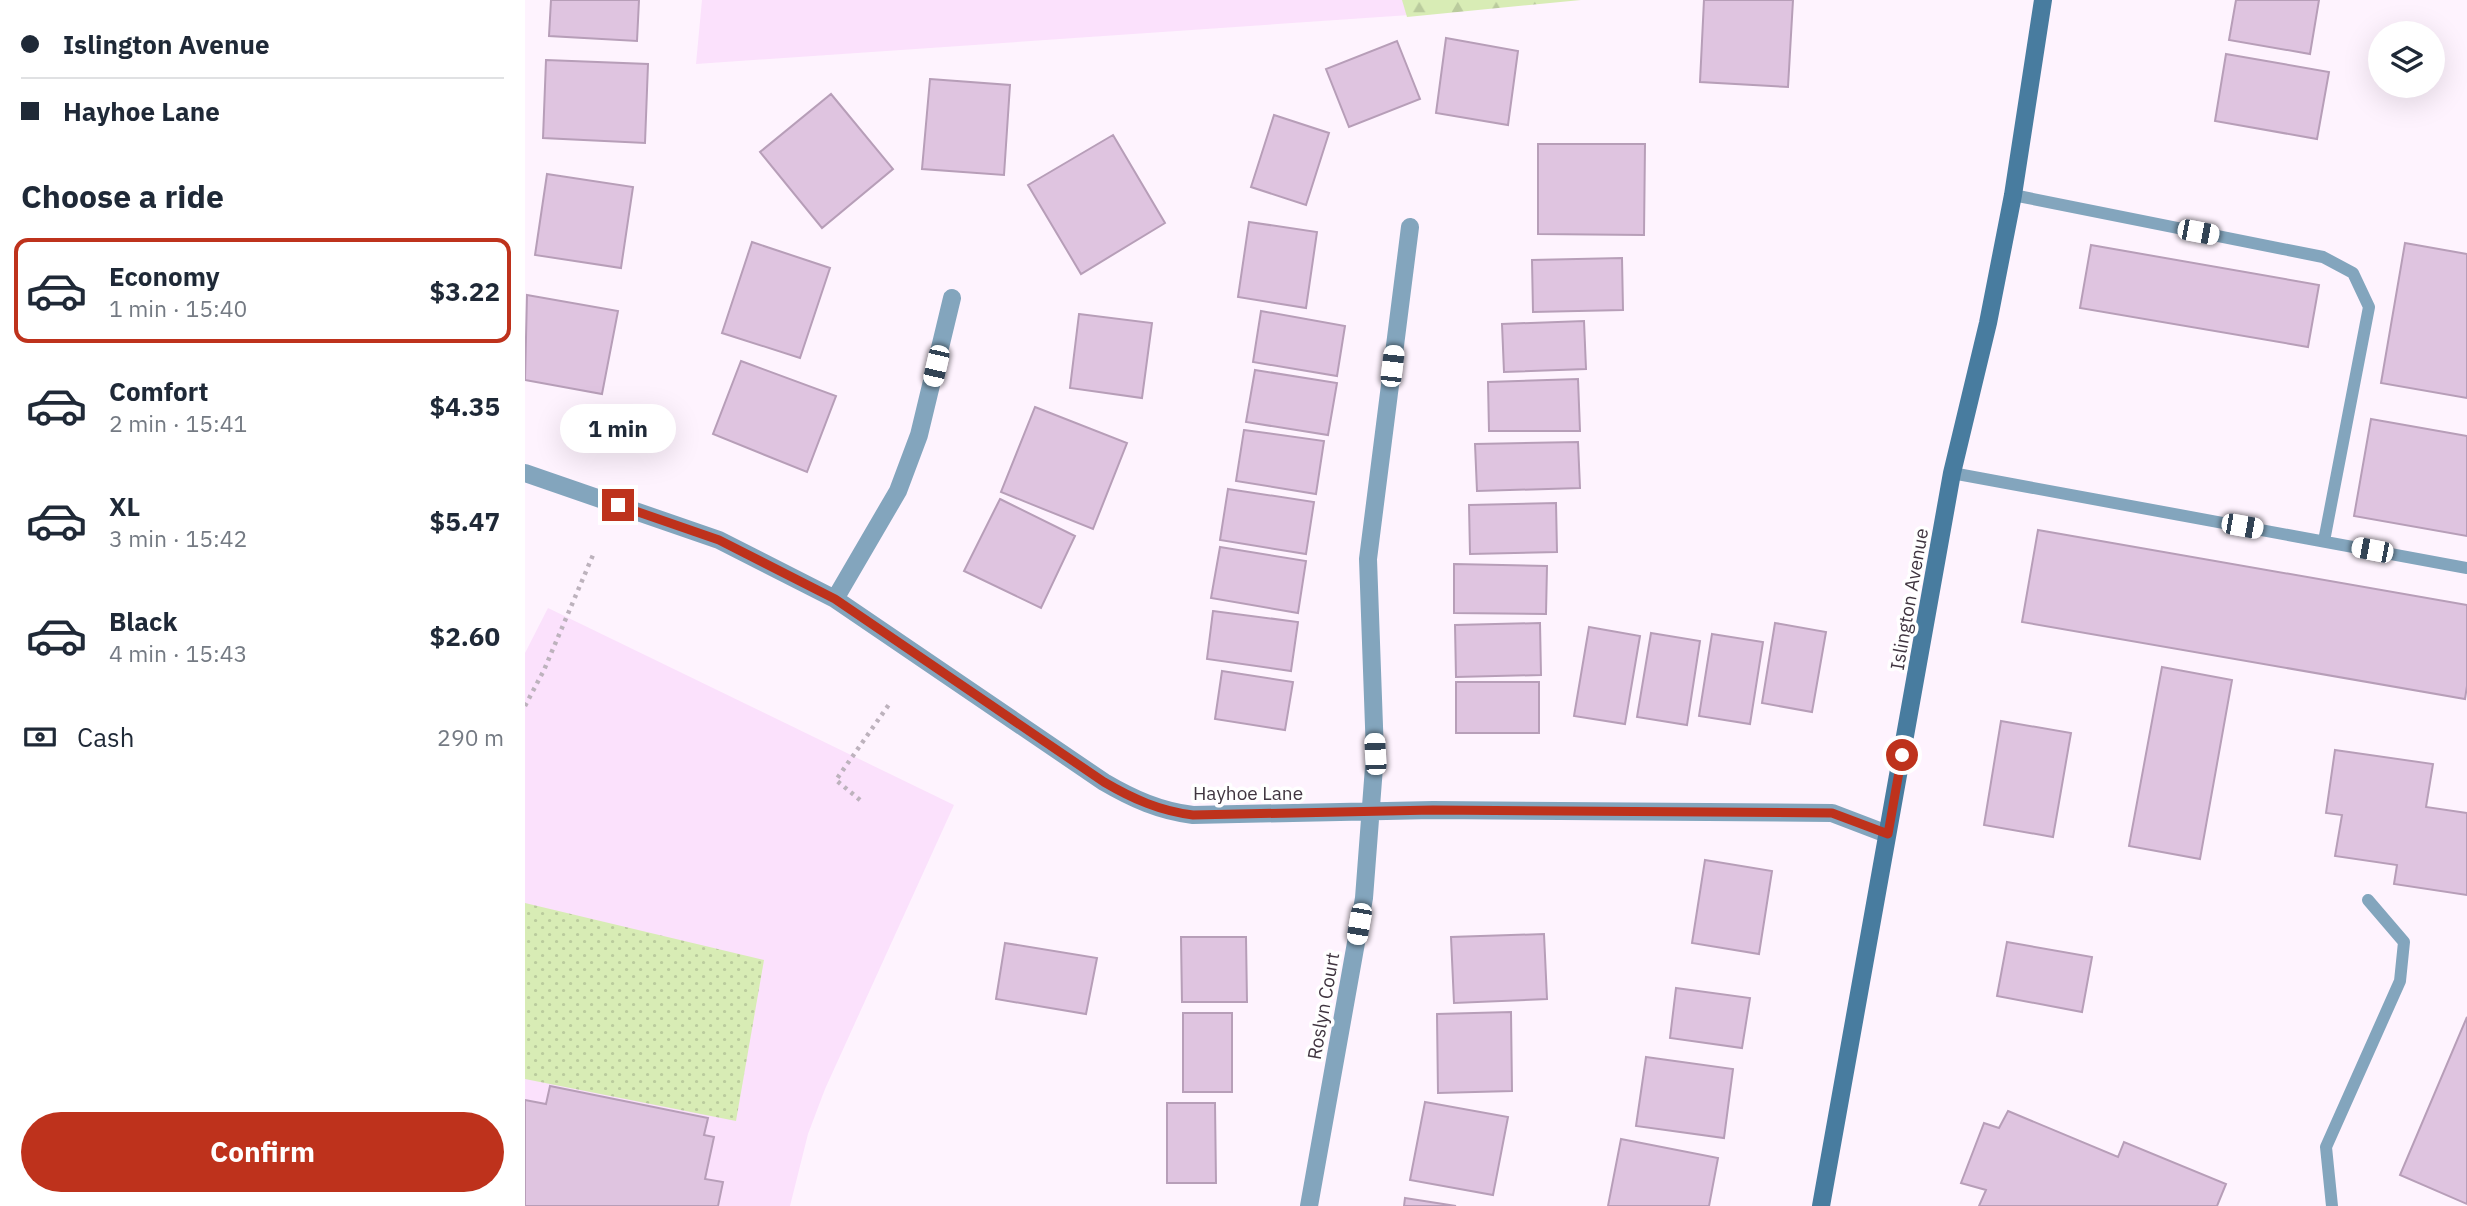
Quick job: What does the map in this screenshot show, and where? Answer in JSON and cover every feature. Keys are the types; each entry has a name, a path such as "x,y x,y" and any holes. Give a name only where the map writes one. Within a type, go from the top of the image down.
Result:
{"main road":[{"name":"Islington Avenue","path":"1821,1206 1952,474 1988,323 2013,195 2043,0"}],"street":[{"name":"Roslyn Court","path":"1309,1206 1364,898 1375,754 1368,559 1410,228"},
{"path":"835,599 898,491 919,435 952,298"},
{"name":"Hayhoe Lane","path":"525,473 719,540 835,599 1104,782 1126,795 1170,812 1193,815 1433,810 1832,813 1888,834"}],"lane":[{"path":"2013,195 2323,257 2353,272 2369,307 2324,541"},
{"path":"1952,474 2467,568"},
{"path":"2332,1206 2326,1147 2400,981 2405,942 2368,900"}],"path":[{"path":"525,706 544,670 593,555"},
{"path":"860,800 836,780 890,703"}],"shaded area":[{"path":"702,0 1445,0 1439,13 696,64"},
{"path":"548,608 954,805 825,1089 808,1134 790,1206 525,1206 525,653"}],"green space":[{"path":"1402,0 1581,0 1407,17"},
{"path":"525,903 764,960 736,1121 525,1079"}],"building":[{"path":"551,0 639,0 637,41 549,36"},
{"path":"1704,0 1793,0 1788,87 1700,82"},
{"path":"2236,0 2319,0 2310,54 2229,40"},
{"path":"1446,38 1518,51 1508,125 1436,113"},
{"path":"1397,41 1420,99 1349,127 1326,69"},
{"path":"2226,54 2329,72 2317,139 2215,121"},
{"path":"546,60 648,64 645,143 543,138"},
{"path":"930,79 1010,85 1004,175 922,169"},
{"path":"831,94 893,169 822,228 760,152"},
{"path":"1274,115 1329,133 1306,205 1251,187"},
{"path":"1113,135 1165,223 1081,274 1028,185"},
{"path":"1538,144 1645,144 1644,235 1538,234"},
{"path":"547,174 633,187 621,268 535,255"},
{"path":"1249,222 1317,232 1306,308 1238,297"},
{"path":"752,242 830,268 800,358 722,333"},
{"path":"2405,243 2467,254 2467,398 2381,383"},
{"path":"2091,245 2319,285 2308,347 2080,308"},
{"path":"1622,258 1623,310 1533,312 1532,260"},
{"path":"527,295 618,311 602,394 525,380"},
{"path":"1261,311 1345,326 1337,376 1253,362"},
{"path":"1079,314 1152,323 1142,398 1070,388"},
{"path":"1584,321 1586,369 1504,372 1502,324"},
{"path":"741,361 836,396 807,472 713,434"},
{"path":"1255,370 1337,383 1328,435 1246,422"},
{"path":"1578,379 1580,431 1489,431 1488,382"},
{"path":"1035,407 1127,443 1093,529 1001,492"},
{"path":"2371,419 2467,436 2467,536 2354,516"},
{"path":"1244,430 1324,441 1316,494 1236,481"},
{"path":"1578,442 1580,488 1477,491 1475,444"},
{"path":"1228,489 1314,502 1306,554 1220,540"},
{"path":"1000,499 1075,536 1041,608 964,571"},
{"path":"1556,503 1557,552 1470,554 1469,505"},
{"path":"2038,530 2467,605 2465,699 2022,622"},
{"path":"1220,547 1306,561 1298,613 1211,598"},
{"path":"1454,564 1547,566 1546,614 1454,613"},
{"path":"1213,611 1298,622 1291,671 1207,659"},
{"path":"1540,623 1541,675 1456,677 1455,625"},
{"path":"1775,623 1826,632 1812,712 1762,703"},
{"path":"1589,627 1640,636 1625,724 1574,716"},
{"path":"1651,633 1700,641 1687,725 1637,717"},
{"path":"1712,634 1763,642 1750,724 1699,716"},
{"path":"2162,667 2232,680 2200,859 2129,846"},
{"path":"1222,671 1293,682 1285,730 1215,719"},
{"path":"1456,682 1539,682 1539,733 1456,733"},
{"path":"2001,721 2071,733 2053,837 1984,825"},
{"path":"2335,750 2433,764 2426,807 2467,813 2467,895 2394,884 2397,865 2335,856 2342,815 2326,813"},
{"path":"1705,860 1772,871 1759,954 1692,943"},
{"path":"1544,934 1547,999 1454,1003 1451,937"},
{"path":"1181,937 1246,937 1247,1002 1182,1002"},
{"path":"2007,942 2092,957 2082,1012 1997,996"},
{"path":"1005,943 1097,958 1086,1014 996,999"},
{"path":"1676,988 1750,998 1742,1048 1670,1038"},
{"path":"1511,1012 1512,1091 1438,1093 1437,1014"},
{"path":"1183,1013 1232,1013 1232,1092 1183,1092"},
{"path":"2467,1017 2467,1204 2400,1175"},
{"path":"1646,1057 1733,1069 1724,1138 1636,1126"},
{"path":"550,1086 708,1118 704,1135 714,1137 705,1179 723,1182 718,1206 525,1206 525,1100 546,1104"},
{"path":"1425,1102 1508,1117 1493,1195 1410,1180"},
{"path":"1167,1103 1215,1103 1216,1183 1167,1183"},
{"path":"2008,1111 2118,1157 2124,1142 2226,1184 2217,1206 1979,1206 1986,1190 1961,1183 1984,1123 1999,1128"},
{"path":"1621,1139 1718,1158 1709,1206 1608,1206"},
{"path":"1405,1198 1456,1206 1404,1206"}],"route":[{"path":"618,505 719,540 835,599 1104,782 1126,795 1170,812 1193,815 1433,810 1832,813 1888,834 1902,755"}]}
